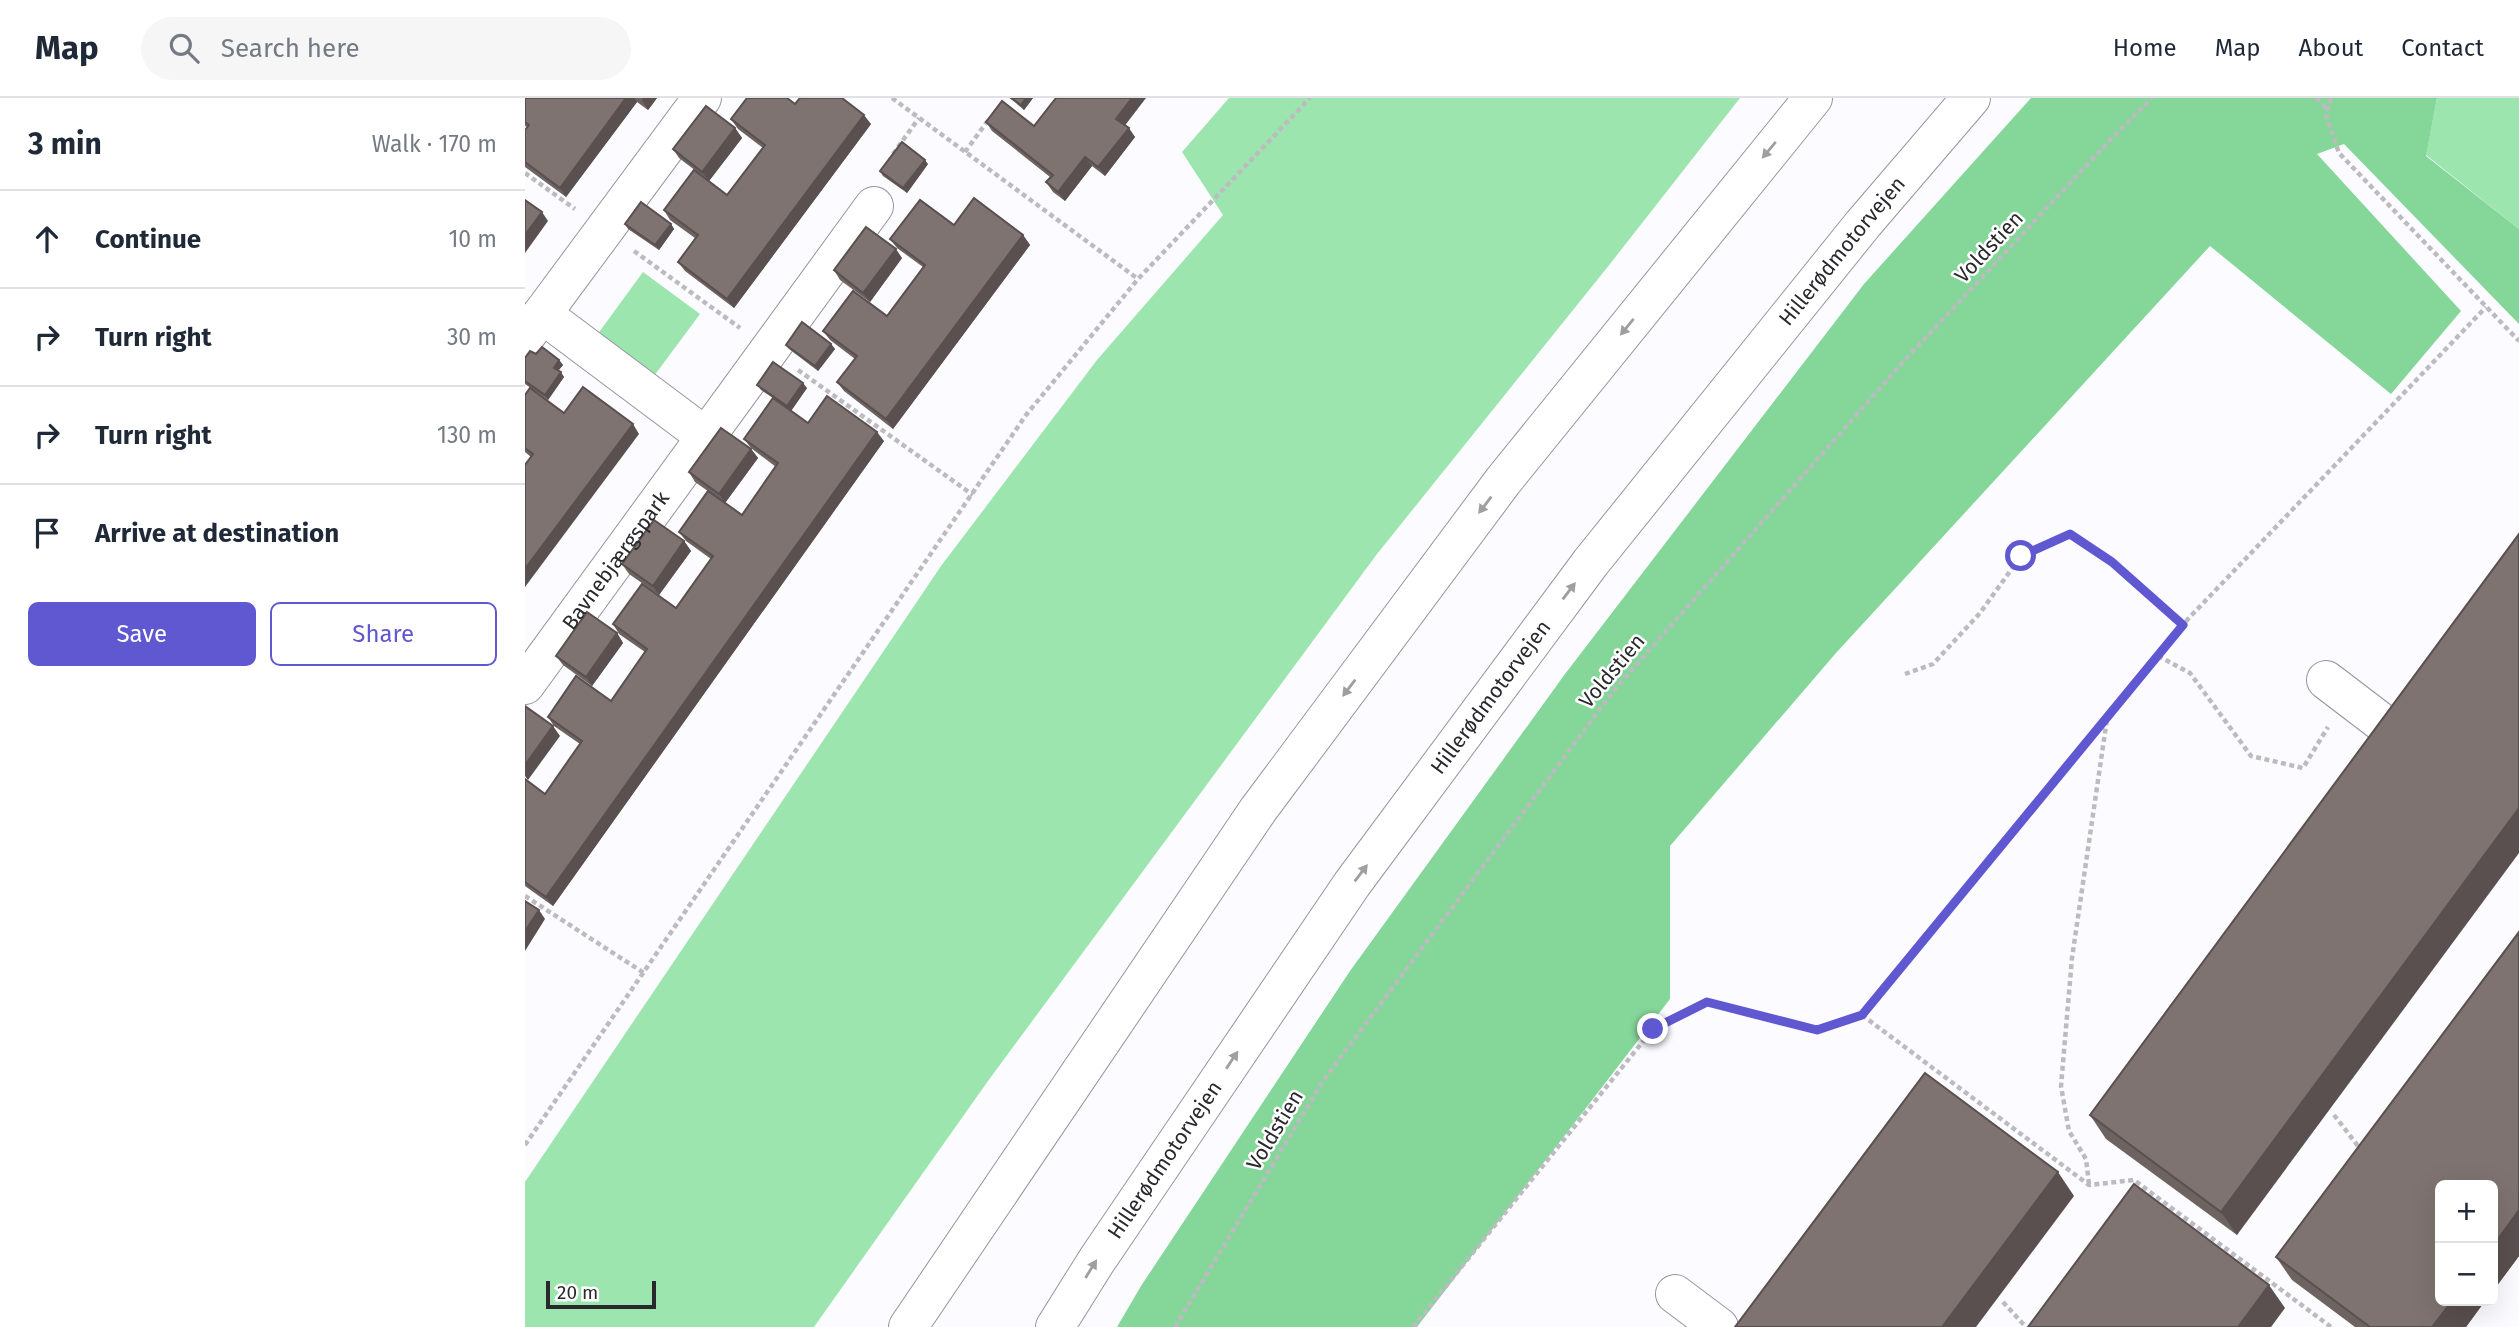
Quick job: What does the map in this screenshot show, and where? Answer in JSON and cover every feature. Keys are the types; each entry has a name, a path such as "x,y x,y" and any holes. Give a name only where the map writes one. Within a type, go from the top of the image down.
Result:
{"main road":[{"path":"702,98 534,326 705,436"},
{"path":"908,1327 1258,810 1503,481 1813,98"},
{"name":"Hillerødmotorvejen","path":"1055,1327 1097,1260 1352,884 1591,562 1863,224 1971,98"},
{"name":"Bavnebjærgspark","path":"525,685 874,206"},
{"path":"2336,688 2402,738"},
{"path":"1675,1294 1719,1327"}],"path":[{"path":"892,98 1137,279"},
{"path":"525,1145 1026,415 1137,279 1310,98"},
{"name":"Voldstien","path":"1175,1327 1323,1081 1615,689 1903,362 2152,98"},
{"path":"2316,98 2327,109"},
{"path":"2331,98 2326,115 2339,153 2519,341"},
{"path":"965,152 997,109"},
{"path":"891,157 919,117"},
{"path":"1413,1327 1653,1029 1707,1002 1817,1030 1862,1015 2183,625 2486,307"},
{"path":"1905,674 1933,664 1980,613 2021,556 2070,534 2112,562 2183,625"},
{"path":"2158,656 2190,673 2251,756 2303,768 2336,688"},
{"path":"2089,1185 2086,1159 2069,1131 2061,1086 2072,958 2107,717"},
{"path":"525,896 644,973"},
{"path":"1862,1015 2089,1185 2134,1180 2331,1327"},
{"path":"2334,1115 2358,1148 2367,1155"},
{"path":"2003,1301 2026,1327"}],"green space":[{"path":"1229,98 1740,98 1377,554 988,1081 814,1327 525,1327 525,1182 941,566 1097,360 1223,215 1182,152"},
{"path":"2031,98 2437,98 2426,156 2519,229 2519,324 2344,144 2317,154 2461,311 2391,394 2210,246 1836,653 1670,846 1670,999 1417,1327 1117,1327 1141,1286 1350,971 1565,674 1864,284"},
{"path":"2437,98 2519,98 2519,229 2426,155"},
{"path":"643,272 700,314 654,376 597,335"}],"building":[{"path":"525,98 626,98 560,188 525,162 525,130 529,125 525,122"},
{"path":"747,98 787,98 795,104 800,98 842,98 864,115 727,299 678,262 698,235 664,210 694,170 727,195 765,145 731,119"},
{"path":"1011,98 1026,98 1021,105"},
{"path":"1056,98 1132,98 1116,119 1129,128 1098,167 1085,157 1058,192 1046,182 1053,175 986,122 1002,101 1034,126"},
{"path":"706,106 735,128 702,172 673,149"},
{"path":"902,142 925,160 903,188 880,171"},
{"path":"974,198 1023,235 886,419 837,382 857,356 823,331 853,291 887,316 925,265 890,239 920,200 954,225"},
{"path":"525,200 542,212 525,235"},
{"path":"641,202 671,224 655,245 625,224"},
{"path":"866,227 896,249 863,293 834,270"},
{"path":"802,322 831,344 815,366 786,345"},
{"path":"542,347 559,360 554,368 561,372 545,395 525,381 525,358 530,351 536,354"},
{"path":"773,362 803,383 787,406 757,385"},
{"path":"583,387 633,424 525,569 525,465 533,454 525,448 525,395 530,388 564,413"},
{"path":"827,396 877,432 546,897 525,882 525,779 545,794 582,741 548,717 576,676 611,701 647,649 613,624 642,584 676,608 713,556 679,532 708,491 742,515 778,463 744,439 773,398 808,423"},
{"path":"721,428 751,449 719,494 689,472"},
{"path":"654,520 684,541 653,586 622,564"},
{"path":"2519,534 2519,808 2221,1212 2090,1115"},
{"path":"587,612 617,633 586,677 556,656"},
{"path":"525,706 553,726 525,765"},
{"path":"525,901 539,910 525,931"},
{"path":"2519,932 2519,1210 2498,1239 2498,1180 2435,1180 2435,1306 2448,1306 2432,1327 2370,1327 2276,1257"},
{"path":"1925,1073 2058,1172 1942,1327 1735,1327"},
{"path":"2134,1184 2269,1285 2238,1327 2028,1327"}],"route":[{"path":"1653,1029 1707,1002 1817,1030 1862,1015 2183,625 2112,562 2070,534 2021,556"}]}
